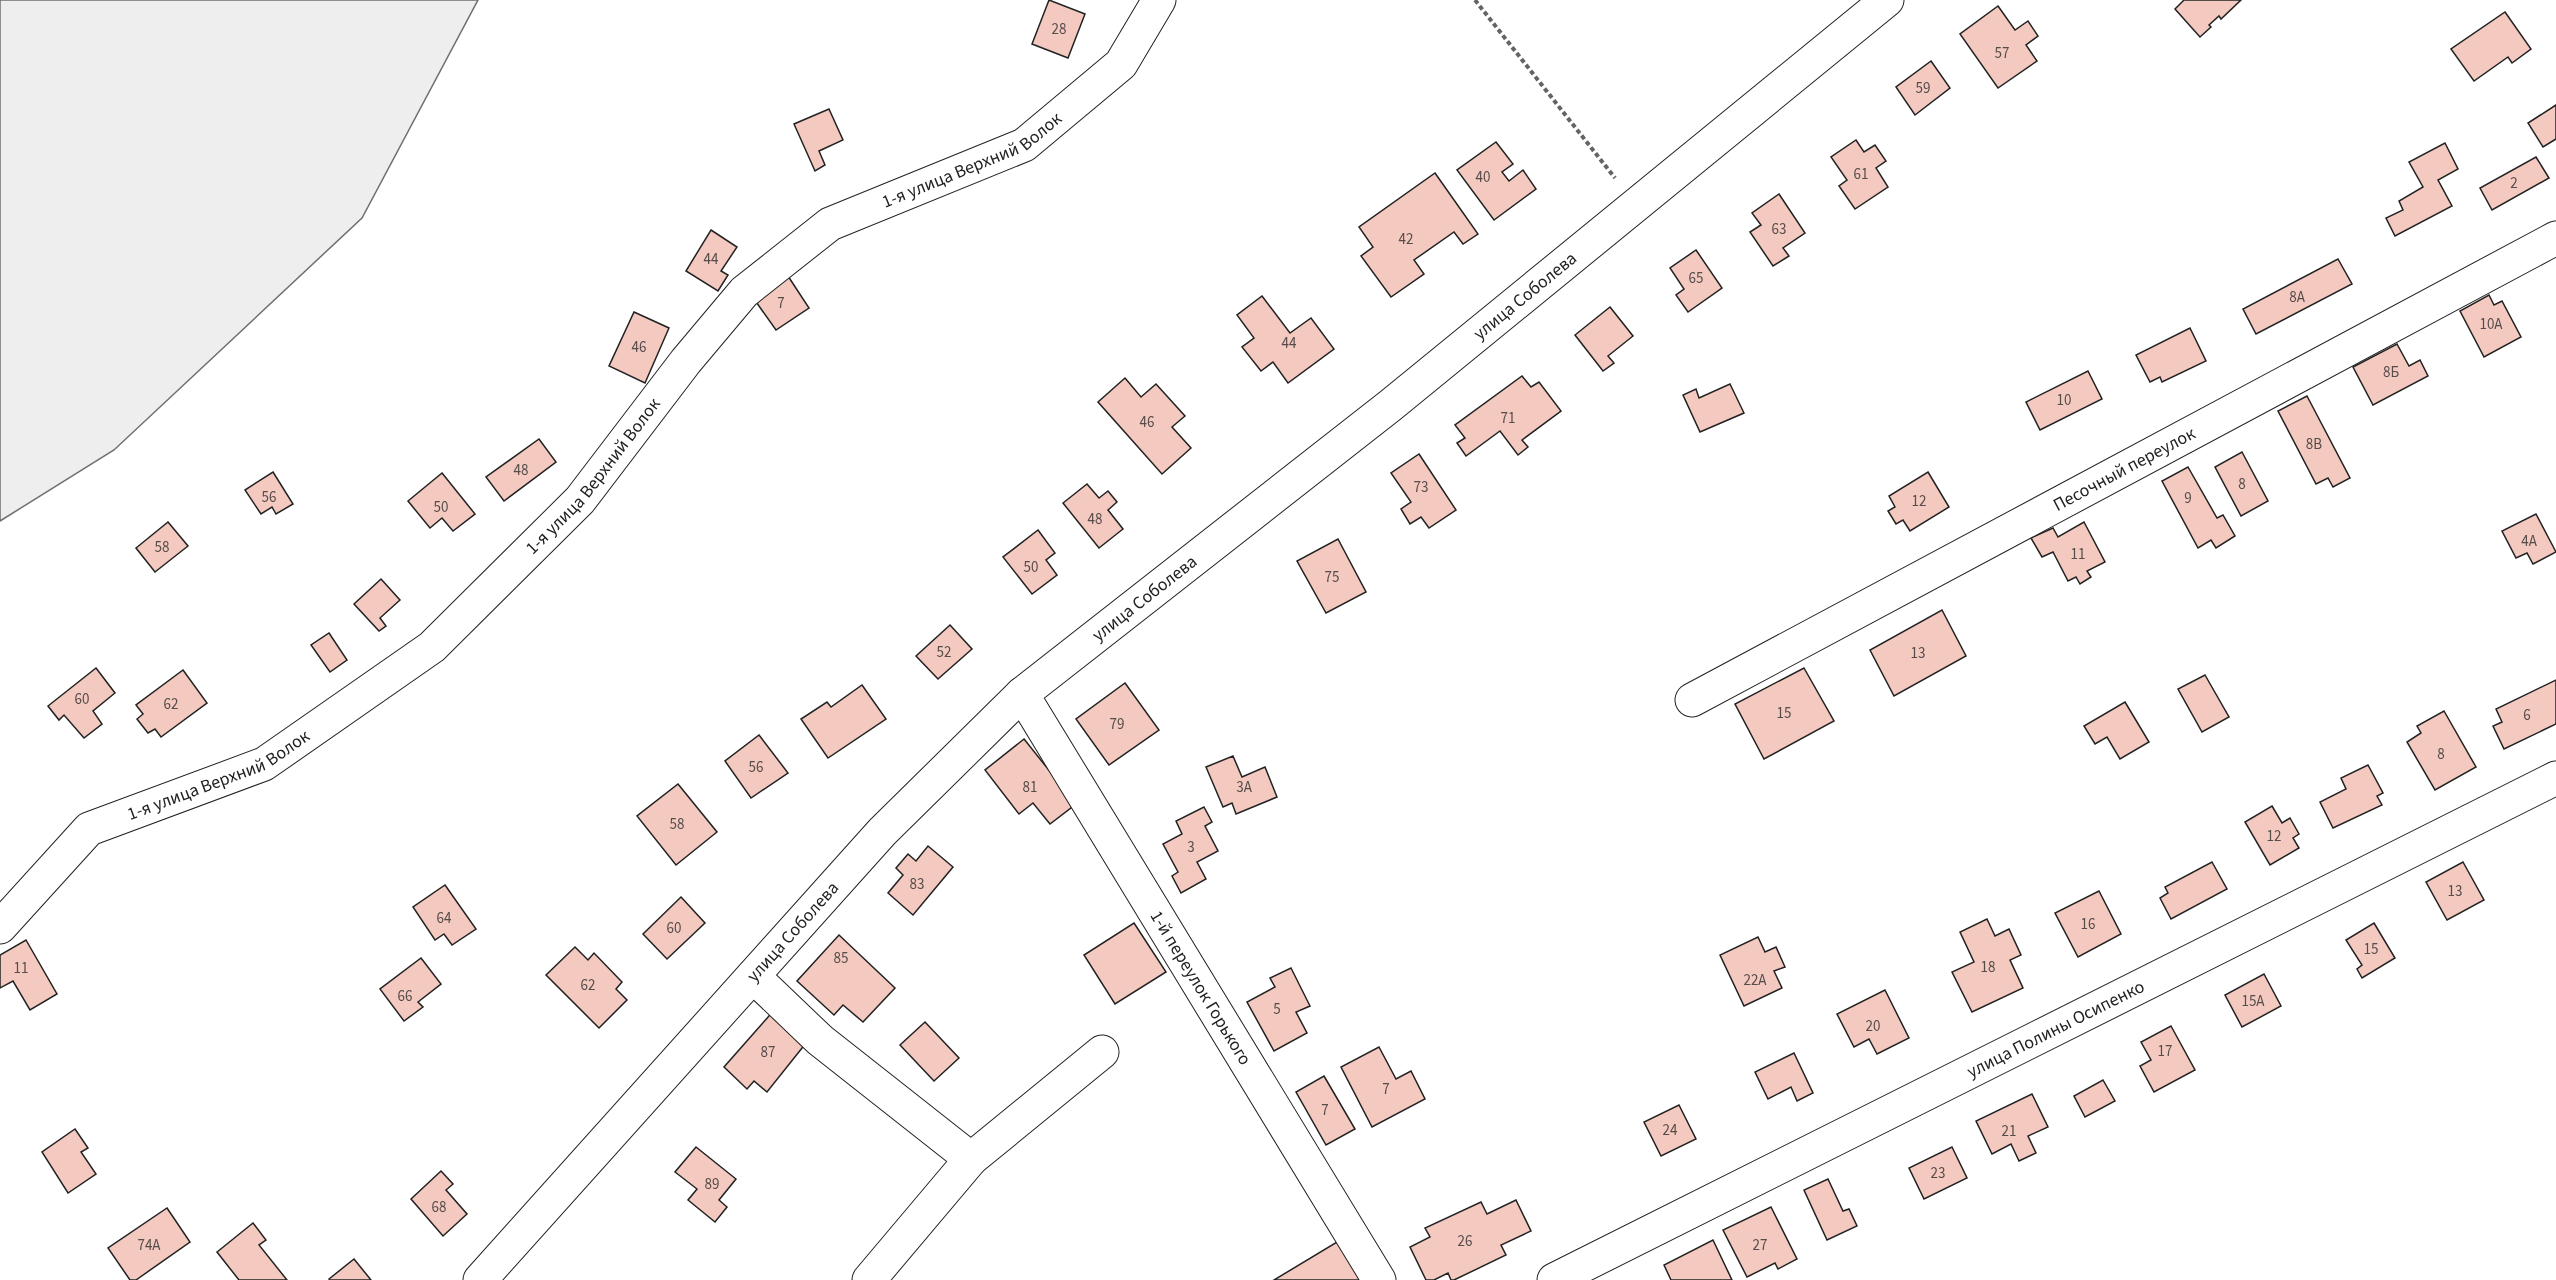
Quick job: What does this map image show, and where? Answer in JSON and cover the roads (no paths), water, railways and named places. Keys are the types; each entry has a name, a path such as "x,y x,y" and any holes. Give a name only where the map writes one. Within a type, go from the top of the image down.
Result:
{"street":[{"name":"1-я улица Верхний Волок","path":"0,927 89,830 264,764 432,647 580,500 687,361 744,292 830,224 1024,146 1121,64 1159,0"},
{"name":"улица Соболева","path":"480,1280 882,832 1022,694 1391,405 1887,0"},
{"name":"Песочный переулок","path":"1692,700 2556,238"},
{"name":"1-й переулок Горького","path":"1022,694 1379,1280"},
{"name":"улица Полины Осипенко","path":"1554,1280 2556,778"},
{"path":"753,976 820,1041 971,1159"},
{"path":"869,1280 971,1159 1102,1052"}]}
